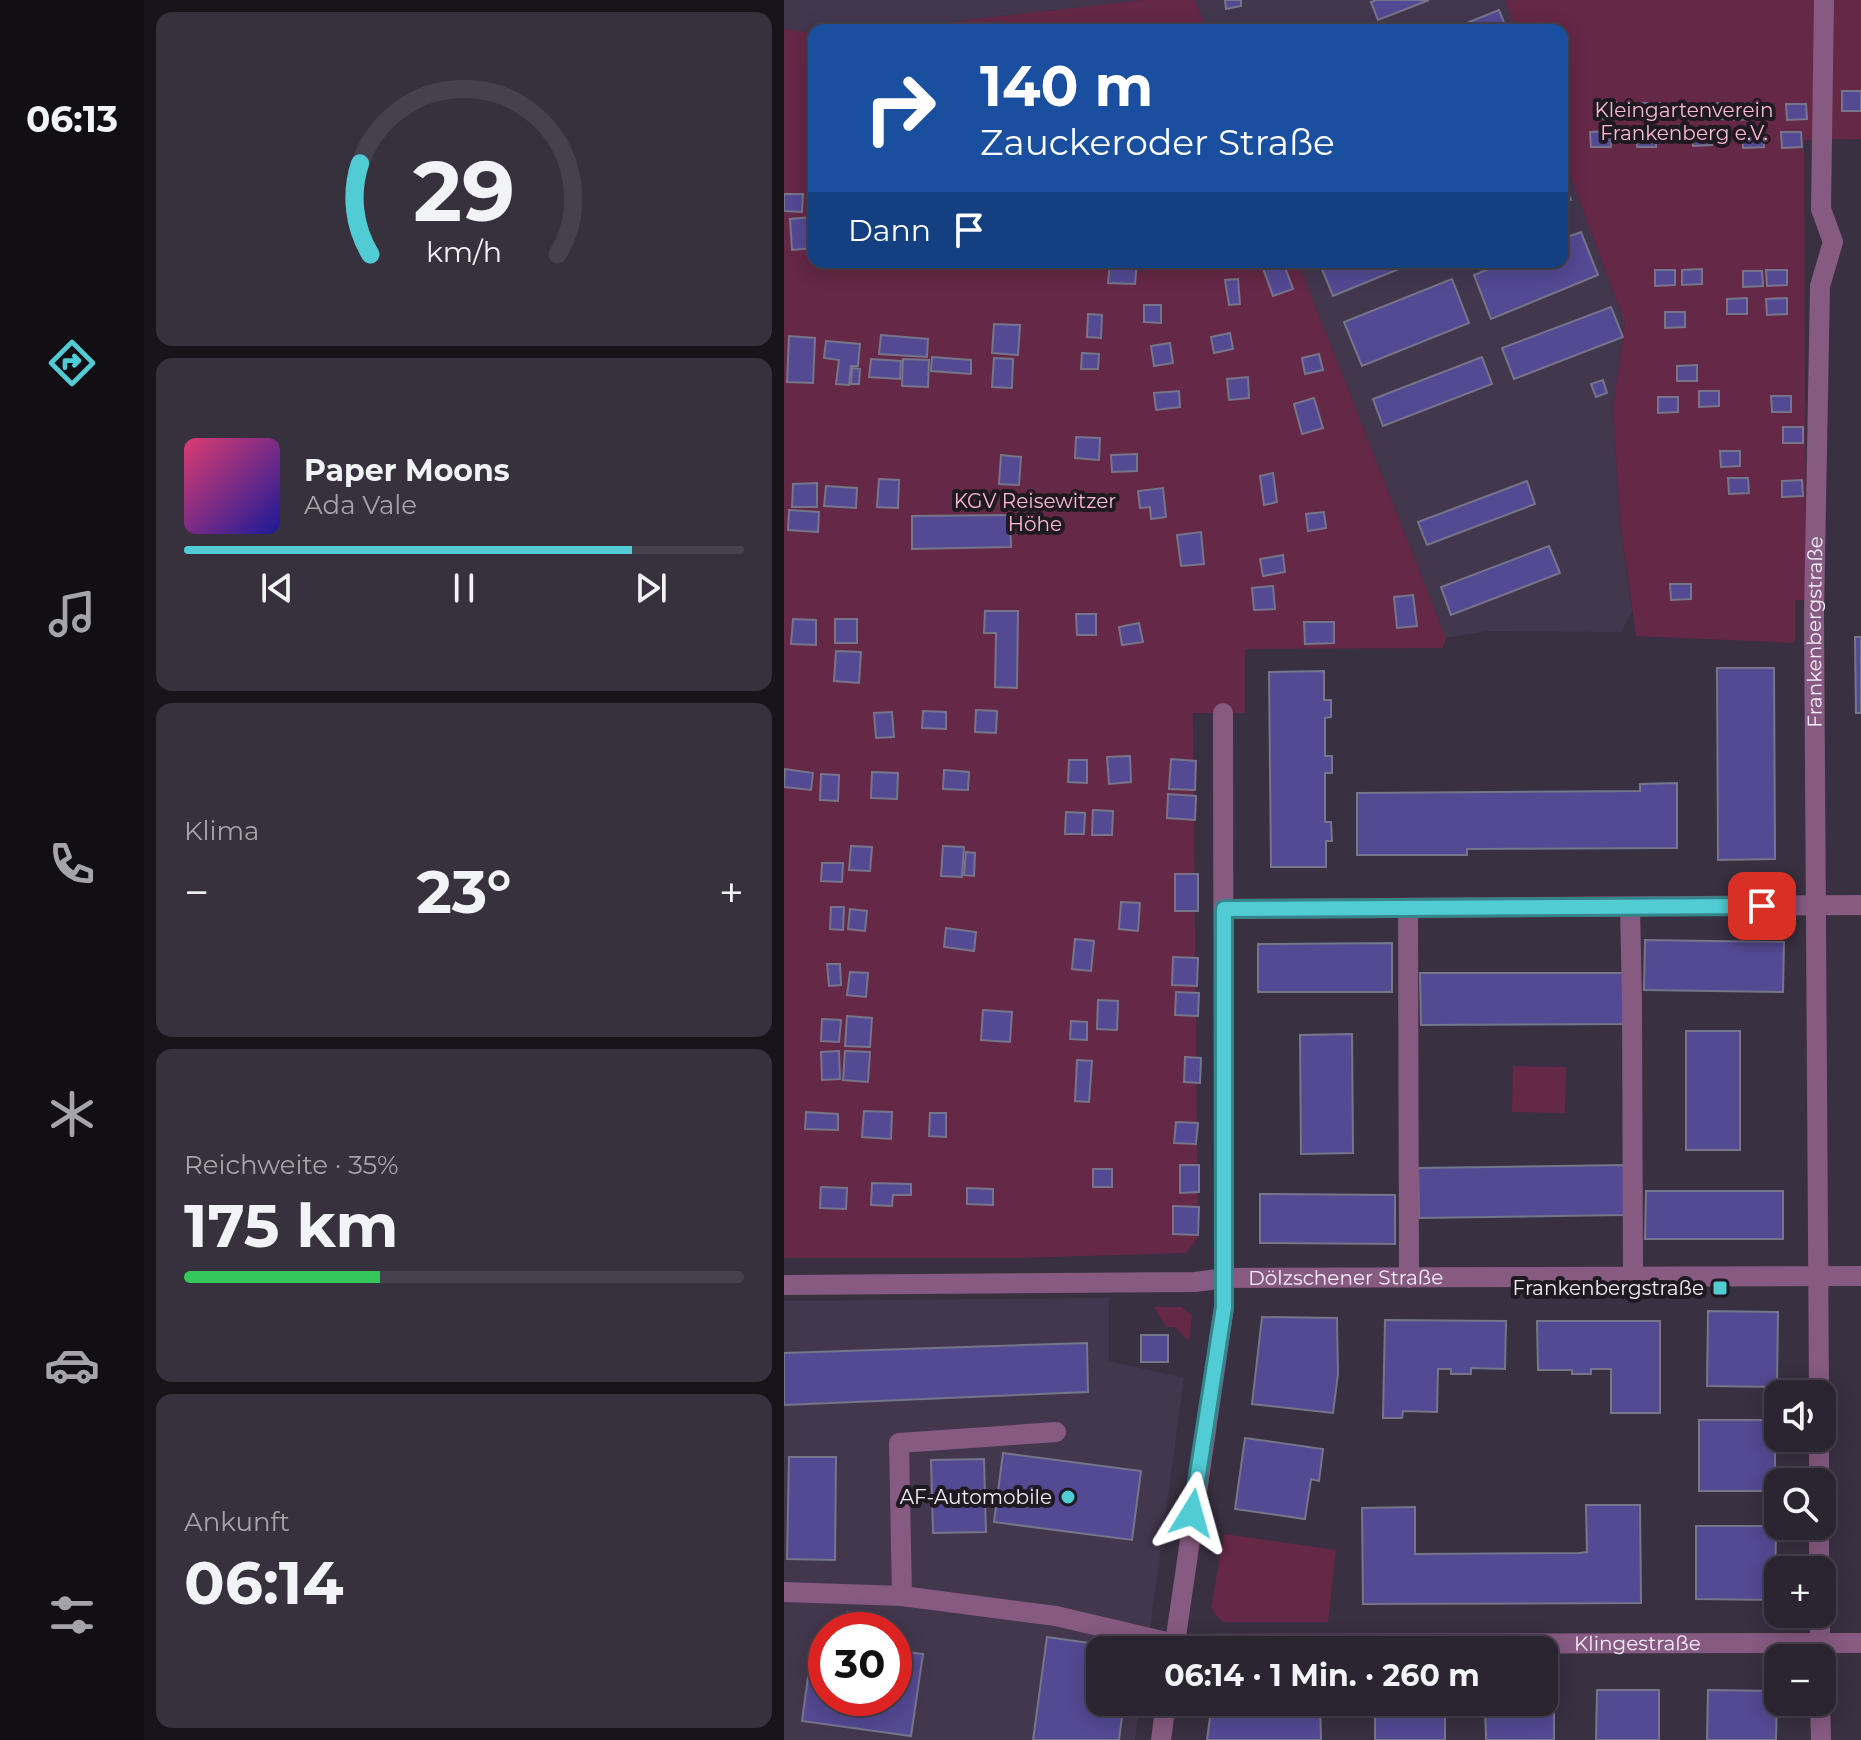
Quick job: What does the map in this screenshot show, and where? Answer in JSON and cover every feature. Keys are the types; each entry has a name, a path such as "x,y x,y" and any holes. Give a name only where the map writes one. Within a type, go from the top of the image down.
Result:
{"street":[{"name":"Frankenbergstraße","path":"1819,1380 1814,615 1820,286 1833,242 1821,209 1824,0"},
{"path":"1176,1636 1224,1307 1223,713"},
{"path":"1224,909 1861,905"},
{"path":"1630,907 1633,1277"},
{"path":"1408,908 1409,1278"},
{"name":"Dölzschener Straße","path":"784,1285 1195,1282 1225,1278 1861,1276"},
{"path":"902,1596 899,1443 1056,1432"},
{"name":"Klingestraße","path":"784,1592 902,1596 1056,1616 1132,1636"},
{"name":"Klingestraße","path":"1836,1647 1861,1643"},
{"name":"Klingestraße","path":"1558,1649 1764,1650"},
{"path":"1161,1740 1164,1716"},
{"path":"1820,1716 1821,1740"}],"shaded area":[{"path":"784,0 1143,0 933,24 808,24 808,32 784,29"},
{"path":"1195,0 1505,0 1514,24 1205,24"},
{"path":"1568,169 1625,323 1613,409 1620,521 1632,612 1621,632 1487,631 1446,638 1300,268 1568,268"},
{"path":"1109,1298 1109,1361 1184,1378 1149,1636 1086,1636 1086,1716 1138,1716 1135,1740 784,1740 784,1301"}],"green space":[{"path":"1143,0 1195,0 1205,24 933,24"},
{"name":"Kleingartenverein Frankenberg e.V.","path":"1505,0 1861,0 1861,139 1804,140 1806,600 1795,600 1795,643 1636,636 1620,521 1613,409 1625,323 1568,169 1568,24 1514,24"},
{"name":"KGV Reisewitzer Höhe","path":"784,29 808,32 808,268 1300,268 1446,638 1443,648 1245,649 1245,713 1193,713 1198,1238 1186,1253 1021,1258 784,1258"},
{"path":"1513,1066 1566,1067 1565,1113 1512,1112"},
{"path":"1154,1307 1181,1307 1192,1315 1189,1341 1175,1327 1166,1327"},
{"path":"1224,1534 1336,1550 1328,1622 1222,1622 1211,1608"}],"building":[{"path":"1225,0 1241,0 1241,6 1226,9"},
{"path":"1429,0 1378,20 1371,2"},
{"path":"1499,10 1505,24 1464,24"},
{"path":"1842,91 1861,91 1861,111 1842,111"},
{"path":"1616,102 1617,118 1597,119 1596,103"},
{"path":"1639,103 1660,103 1660,118 1640,119"},
{"path":"1722,103 1723,119 1703,119 1703,104"},
{"path":"1753,103 1753,119 1734,120 1733,104"},
{"path":"1786,104 1806,104 1807,119 1787,120"},
{"path":"1692,130 1712,130 1712,145 1693,146"},
{"path":"1610,131 1611,147 1591,147 1590,132"},
{"path":"1656,131 1656,147 1637,147 1636,132"},
{"path":"1763,131 1764,147 1743,148 1743,132"},
{"path":"1781,132 1801,132 1802,147 1782,148"},
{"path":"784,194 803,194 802,212 784,211"},
{"path":"808,217 808,248 792,250 790,219"},
{"path":"1581,232 1598,275 1491,319 1474,275 1491,268 1568,268 1568,237"},
{"path":"1109,268 1136,268 1135,284 1108,283"},
{"path":"1263,268 1285,268 1293,289 1273,296"},
{"path":"1321,268 1401,268 1333,296"},
{"path":"1702,269 1702,284 1682,285 1682,270"},
{"path":"1655,270 1675,270 1675,285 1655,286"},
{"path":"1766,270 1787,270 1787,285 1767,286"},
{"path":"1743,271 1762,271 1763,286 1743,287"},
{"path":"1238,279 1240,304 1229,305 1225,280"},
{"path":"1452,279 1469,323 1362,366 1344,322"},
{"path":"1747,298 1747,314 1727,314 1727,299"},
{"path":"1787,298 1787,314 1767,315 1766,299"},
{"path":"1144,305 1161,305 1161,323 1144,322"},
{"path":"1611,307 1623,337 1514,379 1502,348"},
{"path":"1665,312 1685,312 1685,327 1665,328"},
{"path":"1088,314 1102,315 1101,338 1087,337"},
{"path":"994,324 1020,325 1018,355 992,353"},
{"path":"1230,333 1233,349 1214,353 1211,337"},
{"path":"881,335 928,339 927,357 879,354"},
{"path":"789,336 815,338 813,383 787,382"},
{"path":"826,341 860,344 858,366 851,366 849,385 836,384 839,360 824,358"},
{"path":"1170,343 1173,363 1154,366 1151,346"},
{"path":"1082,353 1099,354 1098,369 1081,369"},
{"path":"1319,354 1323,370 1305,374 1302,358"},
{"path":"932,357 971,360 971,374 931,371"},
{"path":"1482,357 1492,384 1383,426 1373,399"},
{"path":"994,358 1013,359 1012,388 992,387"},
{"path":"871,359 901,361 900,379 869,377"},
{"path":"903,359 929,360 928,387 902,386"},
{"path":"1697,365 1697,381 1677,381 1677,366"},
{"path":"852,368 860,369 859,384 851,384"},
{"path":"1248,377 1249,398 1229,400 1227,379"},
{"path":"1603,380 1607,393 1596,397 1591,384"},
{"path":"1179,391 1180,407 1156,410 1154,393"},
{"path":"1699,391 1719,391 1719,406 1699,407"},
{"path":"1771,396 1791,396 1791,412 1772,412"},
{"path":"1658,397 1678,397 1678,412 1658,413"},
{"path":"1314,398 1323,428 1302,434 1294,404"},
{"path":"1783,427 1803,427 1803,443 1783,443"},
{"path":"1076,437 1100,438 1099,460 1075,458"},
{"path":"1720,451 1740,451 1740,466 1721,467"},
{"path":"1137,454 1137,471 1112,472 1111,455"},
{"path":"1001,455 1021,457 1019,485 999,484"},
{"path":"1273,473 1277,502 1264,505 1260,476"},
{"path":"1728,478 1748,478 1749,493 1729,494"},
{"path":"879,479 899,480 898,508 877,507"},
{"path":"1802,480 1803,496 1782,497 1782,481"},
{"path":"1527,481 1535,504 1427,545 1418,522"},
{"path":"817,483 817,507 792,507 793,484"},
{"path":"826,486 857,488 856,508 824,506"},
{"path":"1163,488 1166,517 1151,519 1150,507 1140,508 1138,491"},
{"path":"789,510 819,512 818,532 788,530"},
{"path":"1324,512 1326,528 1308,531 1306,514"},
{"path":"1010,515 1011,547 912,549 912,516"},
{"path":"1201,532 1204,564 1181,566 1177,535"},
{"path":"1549,546 1560,573 1451,615 1441,587"},
{"path":"1283,555 1285,572 1263,576 1260,559"},
{"path":"1670,584 1691,584 1691,599 1671,600"},
{"path":"1273,586 1275,609 1254,610 1252,588"},
{"path":"1413,595 1417,626 1397,628 1394,597"},
{"path":"985,611 1018,611 1017,688 995,687 996,633 984,633"},
{"path":"1076,614 1096,614 1096,635 1077,635"},
{"path":"793,619 816,620 816,645 791,644"},
{"path":"835,619 857,619 857,643 835,643"},
{"path":"1304,622 1334,622 1334,643 1305,644"},
{"path":"1139,623 1143,642 1122,645 1119,627"},
{"path":"1855,637 1861,637 1861,713 1856,713"},
{"path":"836,651 861,652 859,683 834,681"},
{"path":"1717,668 1774,668 1775,859 1718,860"},
{"path":"1324,671 1324,700 1331,700 1331,717 1325,718 1325,756 1332,756 1332,773 1325,773 1325,822 1331,822 1332,841 1326,841 1326,867 1271,867 1269,672"},
{"path":"976,710 997,711 996,733 975,732"},
{"path":"923,711 946,712 946,729 922,728"},
{"path":"892,712 894,737 876,738 874,713"},
{"path":"1130,756 1131,782 1109,784 1107,757"},
{"path":"1171,759 1196,761 1195,790 1169,789"},
{"path":"1069,760 1087,760 1087,783 1068,782"},
{"path":"785,769 813,773 811,790 784,787"},
{"path":"944,770 969,772 968,790 943,789"},
{"path":"872,772 898,773 897,799 871,798"},
{"path":"821,774 839,775 838,801 820,800"},
{"path":"1677,783 1677,848 1467,849 1467,855 1357,855 1357,793 1640,791 1640,784"},
{"path":"1168,794 1196,796 1195,820 1167,818"},
{"path":"1093,810 1113,811 1112,835 1092,835"},
{"path":"1066,812 1085,813 1084,834 1065,834"},
{"path":"851,846 872,847 870,871 849,870"},
{"path":"943,846 964,847 962,877 941,876"},
{"path":"966,852 975,853 974,876 964,875"},
{"path":"822,863 843,863 842,882 821,881"},
{"path":"1175,874 1198,874 1198,911 1175,911"},
{"path":"1121,902 1140,903 1138,931 1119,929"},
{"path":"831,907 844,907 843,930 830,929"},
{"path":"850,909 867,911 865,931 848,929"},
{"path":"946,928 976,932 974,951 944,947"},
{"path":"1075,939 1094,941 1091,971 1072,969"},
{"path":"1645,940 1784,942 1783,992 1644,990"},
{"path":"1392,943 1392,992 1258,992 1258,944"},
{"path":"1173,957 1198,958 1197,986 1172,985"},
{"path":"827,964 840,964 841,985 829,986"},
{"path":"850,972 868,973 866,997 847,995"},
{"path":"1420,973 1625,973 1625,1024 1421,1025"},
{"path":"1176,992 1199,993 1198,1016 1175,1015"},
{"path":"1098,1000 1118,1001 1117,1030 1097,1029"},
{"path":"983,1010 1012,1012 1010,1042 981,1040"},
{"path":"847,1016 872,1018 870,1047 845,1046"},
{"path":"822,1019 841,1020 839,1042 821,1041"},
{"path":"1071,1021 1087,1022 1087,1040 1070,1039"},
{"path":"1686,1031 1740,1031 1740,1150 1686,1150"},
{"path":"1352,1034 1353,1153 1301,1154 1300,1035"},
{"path":"839,1051 840,1079 822,1080 821,1052"},
{"path":"845,1051 870,1052 868,1082 843,1080"},
{"path":"1185,1057 1201,1058 1200,1083 1184,1082"},
{"path":"1077,1060 1092,1061 1089,1102 1075,1101"},
{"path":"864,1111 892,1112 891,1139 862,1137"},
{"path":"806,1112 838,1114 838,1130 805,1129"},
{"path":"930,1113 946,1113 946,1137 929,1136"},
{"path":"1176,1122 1198,1123 1196,1144 1174,1143"},
{"path":"1180,1165 1199,1165 1199,1192 1180,1193"},
{"path":"1624,1165 1624,1215 1419,1218 1418,1168"},
{"path":"1093,1169 1112,1169 1112,1187 1093,1187"},
{"path":"872,1183 911,1184 911,1195 893,1195 892,1206 871,1205"},
{"path":"821,1187 847,1188 846,1209 820,1208"},
{"path":"967,1188 993,1189 993,1205 967,1204"},
{"path":"1646,1191 1783,1191 1783,1239 1645,1239"},
{"path":"1260,1194 1395,1195 1395,1244 1260,1243"},
{"path":"1173,1206 1199,1207 1198,1235 1173,1234"},
{"path":"1708,1311 1778,1312 1777,1380 1764,1380 1764,1387 1707,1386"},
{"path":"1262,1317 1337,1318 1338,1374 1333,1413 1252,1404"},
{"path":"1385,1320 1506,1321 1505,1369 1471,1368 1471,1374 1451,1374 1451,1369 1438,1369 1437,1412 1403,1411 1402,1418 1383,1418"},
{"path":"1537,1321 1660,1321 1660,1413 1611,1413 1611,1369 1591,1369 1591,1374 1572,1374 1572,1370 1538,1370"},
{"path":"1141,1335 1168,1335 1168,1362 1141,1362"},
{"path":"1087,1343 1088,1392 784,1405 784,1353"},
{"path":"1699,1420 1764,1420 1764,1452 1775,1452 1775,1468 1764,1468 1764,1491 1699,1491"},
{"path":"1245,1438 1323,1449 1319,1481 1311,1479 1305,1519 1235,1509"},
{"name":"AF-Automobile","path":"1003,1453 1141,1471 1132,1540 994,1522"},
{"path":"789,1457 836,1457 835,1560 787,1559"},
{"path":"984,1459 986,1532 933,1533 931,1460"},
{"path":"1586,1505 1640,1505 1641,1603 1363,1604 1362,1508 1415,1507 1415,1554 1579,1553 1587,1552"},
{"path":"1696,1526 1764,1526 1764,1540 1776,1540 1776,1556 1764,1556 1764,1600 1696,1599"},
{"path":"1047,1637 1086,1643 1086,1716 1122,1716 1119,1740 1033,1740"},
{"path":"912,1652 923,1654 911,1736 802,1721 808,1677 808,1716 912,1716"},
{"path":"1597,1690 1659,1690 1659,1740 1596,1740"},
{"path":"1708,1690 1764,1691 1764,1716 1776,1716 1776,1740 1707,1740"},
{"path":"1210,1716 1320,1716 1321,1740 1207,1740"},
{"path":"1375,1716 1445,1716 1445,1740 1375,1740"},
{"path":"1485,1716 1554,1716 1554,1740 1486,1740"}],"place":[{"name":"Frankenbergstraße","path":"1720,1288"},
{"name":"AF-Automobile","path":"1068,1497"}],"route":[{"path":"1192,1513 1224,1307 1224,909 1762,906"}]}
